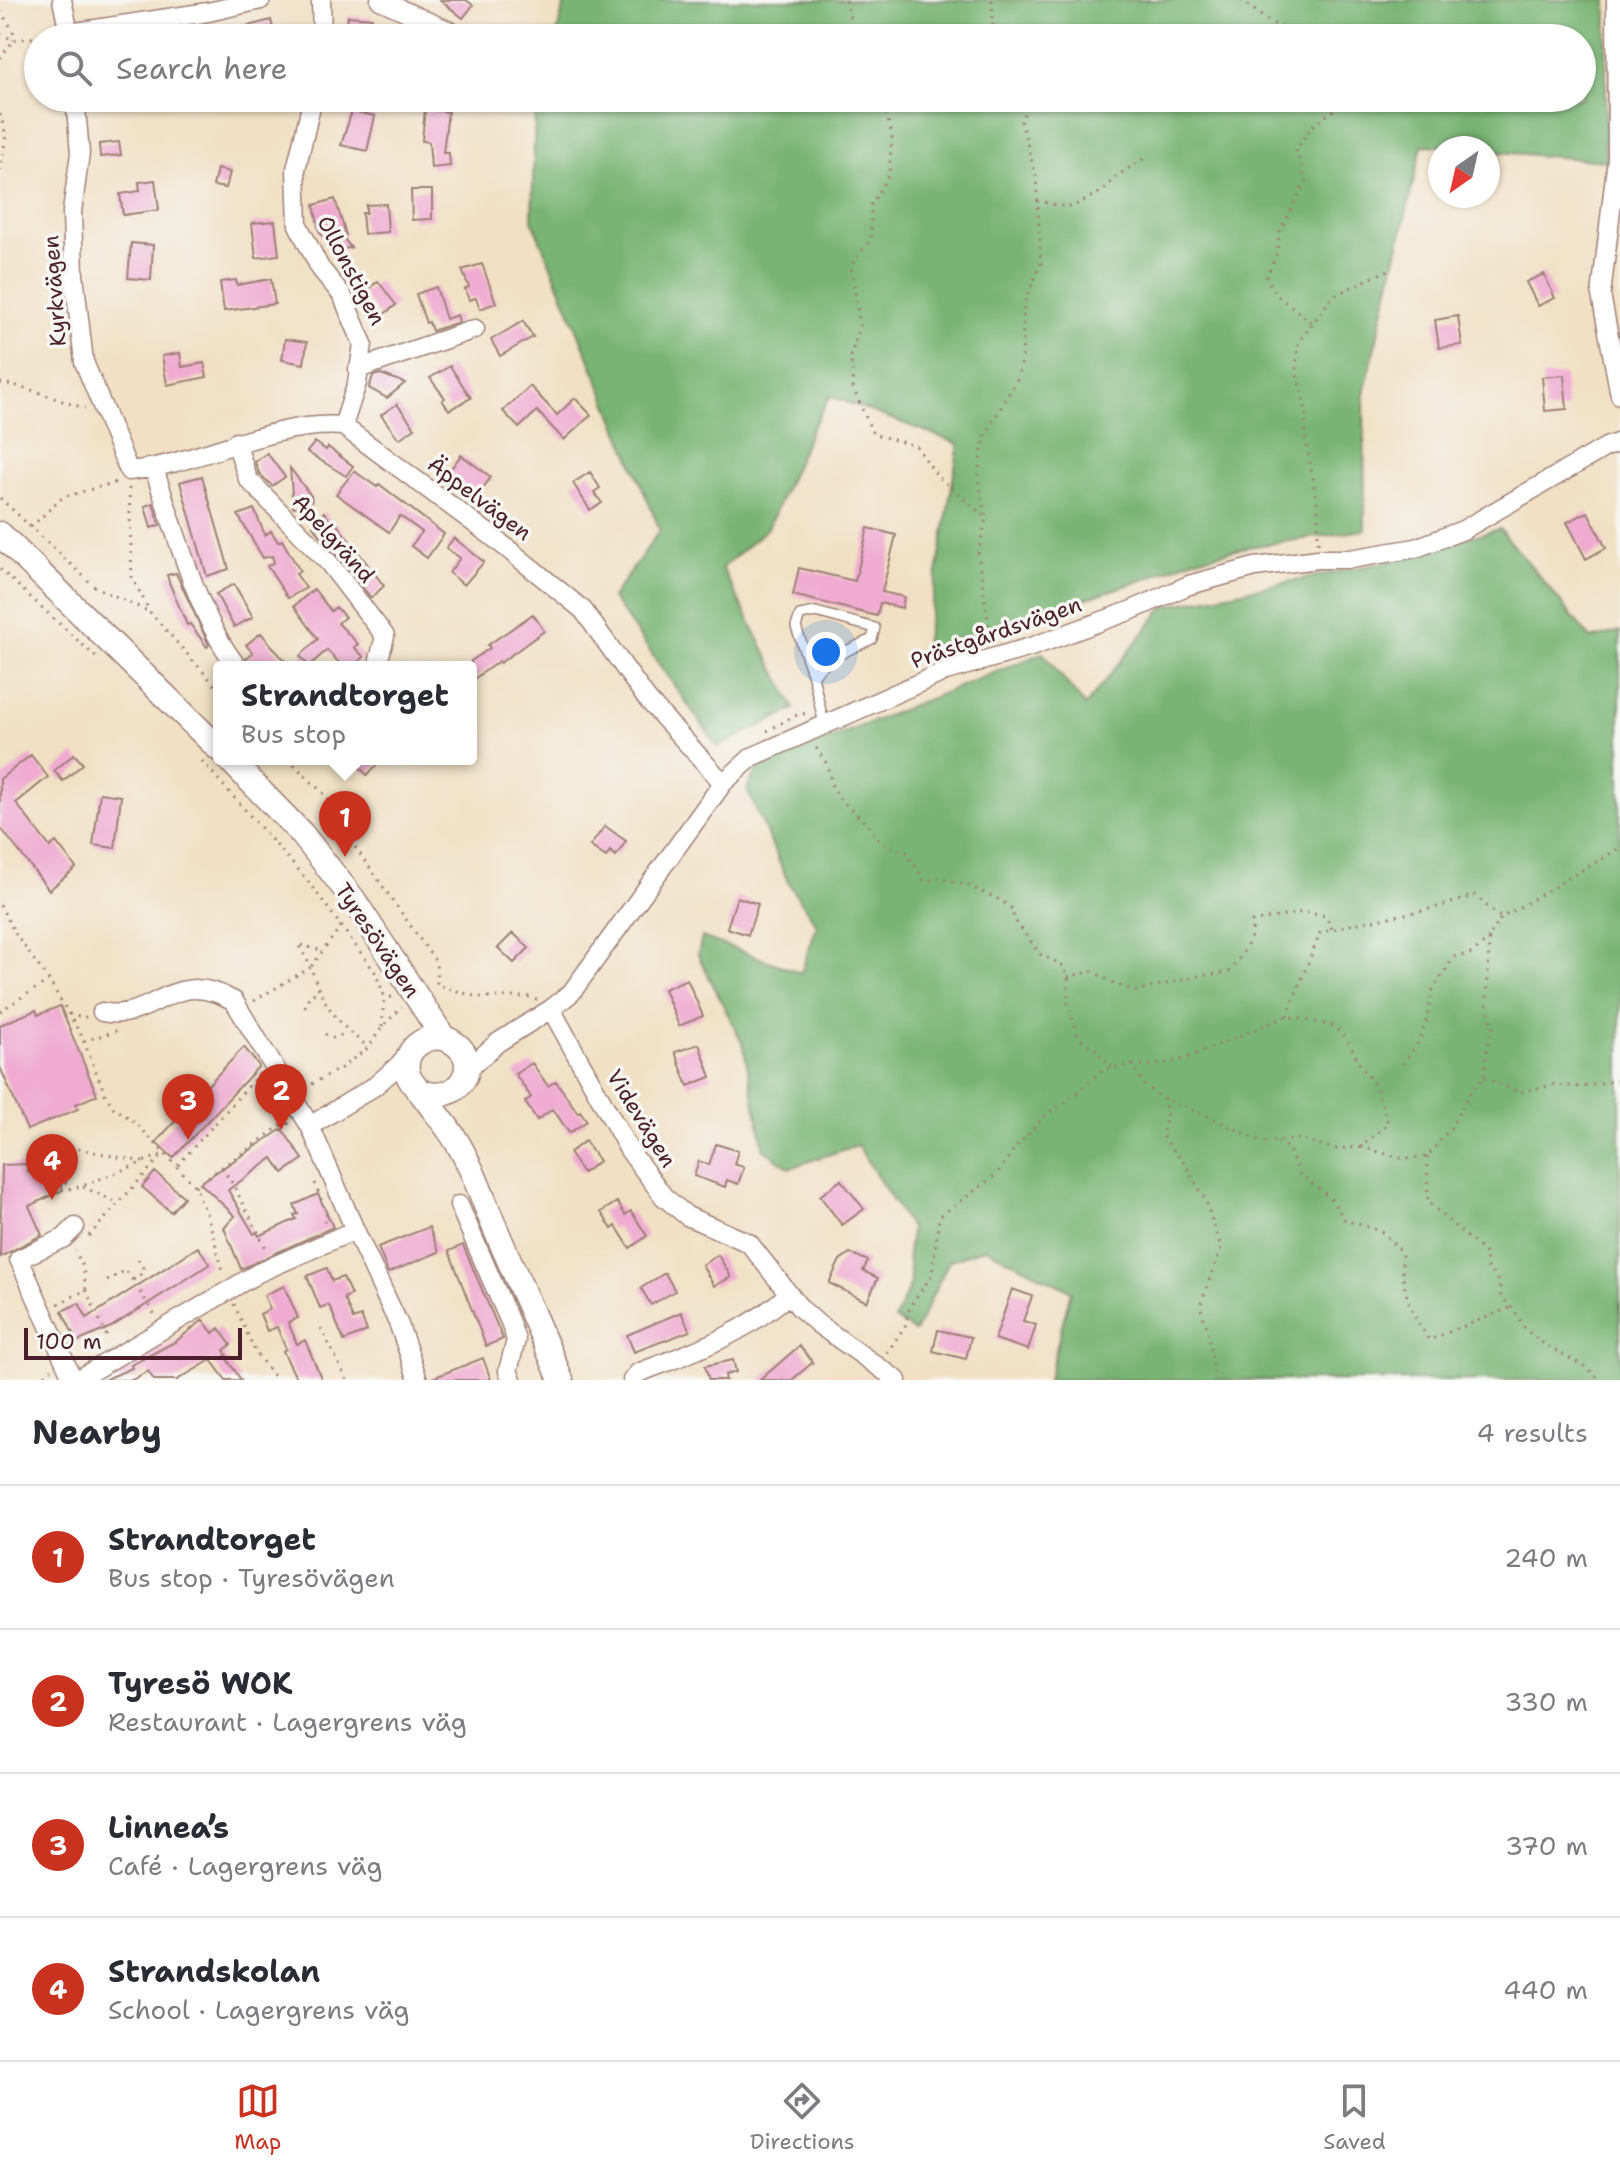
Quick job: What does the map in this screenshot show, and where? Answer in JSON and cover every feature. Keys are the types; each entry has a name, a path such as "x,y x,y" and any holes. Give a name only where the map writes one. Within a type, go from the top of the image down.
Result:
{"main road":[{"path":"0,534 209,753"},
{"name":"Tyresövägen","path":"237,767 302,834 353,899 451,1042 464,1055 460,1081 461,1149"},
{"name":"Tyresövägen","path":"237,767 346,906 411,1005 411,1052 407,1067 416,1088 461,1149 561,1380"},
{"path":"411,1052 430,1037 451,1042"},
{"path":"416,1088 438,1096 460,1081"}],"street":[{"path":"62,0 67,24"},
{"path":"125,24 210,6 261,0"},
{"path":"321,0 322,24"},
{"path":"380,0 434,24"},
{"path":"1616,0 1617,158 1601,295 1620,395"},
{"name":"Kyrkvägen","path":"76,112 80,153 72,212 74,275 84,362 129,475"},
{"name":"Ollonstigen","path":"310,112 296,169 298,225 320,268 342,295 363,344 357,383 343,426"},
{"path":"358,369 475,329"},
{"path":"129,475 236,442 320,424 343,426"},
{"name":"Äppelvägen","path":"343,426 493,537 583,610 647,699 723,783"},
{"name":"Apelgränd","path":"236,442 248,479 329,563 385,636 379,661"},
{"name":"Prästgårdsvägen","path":"460,1081 497,1043 571,993 723,783 752,757 946,671 1031,647 1132,610 1189,585 1255,567 1318,559 1350,559 1416,548 1463,530 1606,447 1620,442"},
{"path":"154,469 194,583 225,652 233,661"},
{"path":"102,1012 112,1014 137,1010 188,988 213,990 234,1001 291,1096 300,1125 355,1230 399,1325 418,1380"},
{"name":"Videvägen","path":"551,1009 629,1150 664,1197 687,1216 749,1243 789,1294 818,1324 897,1380"},
{"name":"Prästgårdsvägen","path":"451,1042 497,1043"},
{"path":"300,1125 375,1086 411,1052"},
{"path":"375,1086 416,1088"},
{"path":"459,1205 516,1340 508,1377"},
{"path":"80,1234 19,1259 75,1380 227,1291 355,1230"},
{"path":"632,1380 638,1373 724,1340 764,1316 789,1294"}],"lane":[{"path":"813,676 831,659 872,639 875,628 816,612 800,615 796,627 813,676 815,728"}],"path":[{"path":"846,0 851,24"},
{"path":"992,0 993,24"},
{"path":"1241,0 1275,24"},
{"path":"0,11 13,30 14,40 0,58"},
{"path":"0,34 14,40 24,39"},
{"path":"886,112 892,135 889,175 871,205 871,239 851,265 860,326 851,355 853,388 873,434 916,446 938,477 986,518"},
{"path":"991,641 978,553 986,518 978,477 981,453 986,434 1017,379 1022,361 1024,304 1041,263 1036,176 1021,121 1025,112"},
{"path":"1311,322 1279,297 1266,278 1277,253 1279,233 1306,181 1296,150 1311,127 1331,112"},
{"path":"0,114 6,135 0,173"},
{"path":"1037,201 1067,207 1075,205 1103,191 1118,175 1148,156"},
{"path":"1318,559 1318,508 1305,435 1306,411 1296,370 1298,343 1333,296 1388,270"},
{"path":"0,383 16,384 60,402 105,412"},
{"path":"30,527 63,497 129,475 132,577 150,612 213,683"},
{"path":"0,498 95,587 150,612"},
{"path":"0,569 100,661"},
{"path":"815,728 832,786 840,799 882,844 906,852 924,880 930,881 935,877 967,885 993,895 1008,905 1014,919 1040,954 1064,966 1068,977 1068,1005 1079,1038 1095,1049 1112,1068"},
{"path":"218,765 375,972 384,995 382,1027"},
{"path":"294,765 325,795 341,827 436,962 437,985 477,997 532,997 551,1009"},
{"path":"1403,1064 1418,1043 1432,991 1454,957 1473,953 1489,938 1501,918 1620,848"},
{"path":"1287,1016 1320,933 1358,921 1445,907 1474,895 1501,918"},
{"path":"0,905 84,1041 114,1108 135,1122 195,1186 208,1218 227,1291 256,1353 276,1380"},
{"path":"1068,977 1092,971 1136,991 1229,972 1246,947 1253,931 1252,922 1303,912 1326,916 1332,929"},
{"path":"240,1009 311,967 341,926"},
{"path":"1489,938 1487,1007 1493,1026 1487,1046 1484,1078 1473,1088 1451,1127 1427,1157 1428,1202 1486,1254 1486,1266 1499,1282 1501,1297 1512,1307 1526,1330 1601,1380"},
{"path":"323,951 298,944 311,967 319,991 347,1033 369,1047"},
{"path":"0,1011 49,980"},
{"path":"305,1007 309,996 319,991"},
{"path":"291,1096 341,1068 369,1047 382,1027 407,1003 384,995"},
{"path":"882,1368 890,1346 905,1326 910,1306 932,1275 939,1217 996,1175 1015,1148 1044,1117 1102,1070 1184,1059 1287,1016 1334,1026 1347,1039 1376,1087 1388,1123 1361,1147"},
{"path":"84,1041 129,1025"},
{"path":"325,1034 333,1038 347,1033"},
{"path":"1133,1065 1144,1085 1164,1099 1262,1142 1300,1139 1335,1149 1361,1147 1401,1158 1427,1157"},
{"path":"178,1165 265,1067"},
{"path":"1484,1078 1519,1092 1553,1085 1582,1087 1620,1080"},
{"path":"1164,1099 1167,1117 1162,1136 1185,1164 1206,1201 1221,1248 1200,1306 1208,1331 1215,1380"},
{"path":"195,1186 282,1125 300,1125"},
{"path":"1274,1141 1288,1148 1300,1174 1330,1198 1345,1220 1381,1231 1402,1252 1401,1278 1413,1316 1429,1340 1512,1307"},
{"path":"143,1162 65,1146 56,1165 69,1189 82,1186 143,1162 164,1153"},
{"path":"80,1234 119,1203 164,1153"},
{"path":"222,1168 253,1220 274,1266"},
{"path":"313,1177 327,1215 321,1229"},
{"path":"82,1186 119,1203"},
{"path":"73,1247 83,1267 86,1290 110,1344"},
{"path":"133,1280 143,1268 137,1257"},
{"path":"107,1281 126,1270 157,1318"},
{"path":"52,1307 86,1290"},
{"path":"321,1328 347,1380"}],"green space":[{"path":"566,0 1607,0 1605,161 1500,152 1500,136 1428,136 1428,145 1422,145 1364,394 1365,530 1248,547 1192,560 1140,581 924,650 959,444 830,396 811,430 768,528 722,568 795,709 718,747 612,598 660,530 532,220 535,112 1596,112 1596,24 559,24"},
{"path":"1500,529 1591,639 1620,631 1620,1380 1048,1380 1071,1291 985,1248 949,1261 915,1332 895,1319 911,1283 908,1255 911,1229 857,1145 790,1168 764,1150 743,1044 698,955 702,937 801,973 817,925 789,884 747,789 759,767 1043,653 1085,706 1164,607 1410,557 1438,545"}],"building":[{"path":"440,0 466,0 473,5 463,18"},
{"path":"348,16 372,18 371,24 347,24"},
{"path":"352,112 375,116 367,151 341,145"},
{"path":"425,112 448,112 443,153 449,153 450,166 431,168 429,142 422,141"},
{"path":"119,142 121,155 100,157 99,144"},
{"path":"217,169 230,172 226,188 213,186"},
{"path":"155,180 159,210 123,215 120,194 140,191 139,182"},
{"path":"411,190 432,190 432,219 412,220"},
{"path":"335,199 346,235 342,236 351,248 330,250 319,230 314,205"},
{"path":"386,204 388,232 364,234 362,213 366,213 366,205"},
{"path":"275,221 279,255 256,258 252,223"},
{"path":"131,243 153,245 151,280 128,278"},
{"path":"482,264 496,303 480,309 476,298 469,300 465,289 469,287 462,270"},
{"path":"1544,274 1555,298 1538,306 1526,282"},
{"path":"271,279 275,304 224,311 220,282 236,280 237,285"},
{"path":"378,281 396,305 380,317 361,292 367,291"},
{"path":"436,287 446,319 457,315 459,322 432,331 416,294"},
{"path":"1458,316 1462,345 1439,348 1435,320"},
{"path":"523,321 533,337 500,356 491,340"},
{"path":"285,339 307,342 304,364 282,360"},
{"path":"180,353 182,367 204,363 207,377 167,385 162,356"},
{"path":"450,366 471,398 449,410 442,400 445,398 430,378"},
{"path":"381,374 405,383 387,398 369,388 373,376"},
{"path":"1564,375 1567,409 1545,411 1542,377"},
{"path":"530,386 557,415 575,398 591,415 564,440 537,411 519,428 503,411"},
{"path":"397,404 415,428 399,439 381,415"},
{"path":"315,442 326,450 328,447 353,466 346,476 307,452"},
{"path":"267,453 285,477 272,486 259,473 255,462"},
{"path":"461,455 491,477 477,496 447,474"},
{"path":"290,468 311,496 312,506 293,507"},
{"path":"354,471 377,487 379,484 444,534 427,558 411,546 422,532 400,516 389,532 336,494"},
{"path":"590,472 600,488 594,492 602,503 590,510 573,483"},
{"path":"202,476 229,569 207,576 180,482"},
{"path":"153,503 160,525 151,528 145,506"},
{"path":"254,509 265,535 271,531 278,542 282,540 300,571 296,574 306,588 288,598 267,566 274,562 272,556 263,558 238,515"},
{"path":"324,512 384,586 371,598 313,526"},
{"path":"1588,512 1606,548 1586,559 1567,522"},
{"path":"868,528 896,535 882,592 904,597 902,608 880,603 877,616 793,595 799,568 855,581"},
{"path":"454,538 484,562 464,585 449,573 460,558 446,548"},
{"path":"176,573 209,645 207,647 190,624 187,625 170,585 167,575"},
{"path":"234,584 253,617 234,627 216,594"},
{"path":"314,589 331,611 336,607 345,617 338,623 358,644 354,647 364,657 360,661 337,661 327,650 315,661 304,661 300,656 318,639 294,606"},
{"path":"533,614 544,631 477,677 477,661 471,661 490,648 488,645"},
{"path":"261,633 285,661 247,661 246,658 253,653 246,645"},
{"path":"74,754 83,764 63,781 54,771"},
{"path":"31,755 48,777 16,803 50,847 56,842 76,868 49,890 0,827 0,779"},
{"path":"357,765 377,765 367,775"},
{"path":"100,793 121,796 115,848 93,845"},
{"path":"605,826 626,841 616,856 610,851 606,857 590,846"},
{"path":"737,897 758,904 748,935 727,928"},
{"path":"513,933 529,948 514,963 498,948"},
{"path":"687,979 703,1016 679,1026 664,989"},
{"path":"60,1006 97,1095 76,1104 78,1109 27,1130 0,1067 0,1025 36,1010 38,1015"},
{"path":"699,1044 711,1077 688,1086 675,1052"},
{"path":"244,1047 259,1066 173,1158 156,1142 190,1105 181,1097 198,1080 206,1087"},
{"path":"532,1063 548,1086 556,1081 587,1121 569,1133 553,1109 537,1120 525,1102 531,1097 515,1074"},
{"path":"282,1129 303,1159 283,1173 273,1158 228,1190 254,1234 257,1232 259,1236 296,1219 294,1215 298,1214 294,1205 318,1194 333,1227 241,1269 224,1228 235,1216 200,1183"},
{"path":"585,1141 599,1161 583,1173 569,1153"},
{"path":"716,1144 738,1151 734,1164 744,1167 738,1184 727,1180 725,1187 694,1176 699,1161 709,1165"},
{"path":"51,1163 63,1190 29,1206 42,1235 0,1257 2,1165 27,1164 28,1172"},
{"path":"155,1172 184,1197 171,1212 142,1187"},
{"path":"841,1180 864,1209 842,1225 820,1196"},
{"path":"617,1202 625,1215 631,1211 647,1236 630,1248 616,1226 612,1229 601,1212"},
{"path":"429,1227 439,1252 388,1273 378,1247"},
{"path":"463,1245 503,1339 486,1346 449,1251"},
{"path":"198,1247 210,1264 111,1327 77,1342 62,1311 79,1303 87,1318"},
{"path":"850,1253 868,1261 863,1271 878,1278 867,1302 829,1283 840,1260"},
{"path":"718,1255 731,1277 714,1286 702,1265"},
{"path":"327,1268 332,1281 343,1277 351,1295 344,1298 353,1319 361,1316 367,1331 344,1341 331,1309 328,1305 320,1308 307,1276"},
{"path":"665,1273 675,1291 651,1305 641,1288"},
{"path":"284,1286 298,1318 288,1322 297,1344 305,1340 322,1380 297,1380 283,1351 286,1349 277,1327 267,1331 260,1314 270,1309 264,1295"},
{"path":"1012,1289 1032,1296 1023,1321 1036,1325 1028,1350 995,1339"},
{"path":"681,1312 690,1331 634,1352 627,1335"},
{"path":"203,1320 213,1333 219,1328 231,1345 224,1350 225,1356 241,1380 226,1380 211,1360 177,1380 154,1380 148,1371 132,1380 104,1380 132,1368 131,1365 175,1342"},
{"path":"938,1330 971,1337 966,1359 933,1351"},
{"path":"799,1346 813,1362 792,1380 760,1380"},
{"path":"483,1358 491,1380 430,1380 430,1379"},
{"path":"733,1360 736,1372 725,1375 726,1380 709,1380 705,1366"}],"place":[{"name":"Strandtorget","path":"345,857"},
{"name":"Tyresö WOK","path":"281,1130"},
{"name":"Linnea’s","path":"188,1140"},
{"name":"Strandskolan","path":"52,1200"}]}
